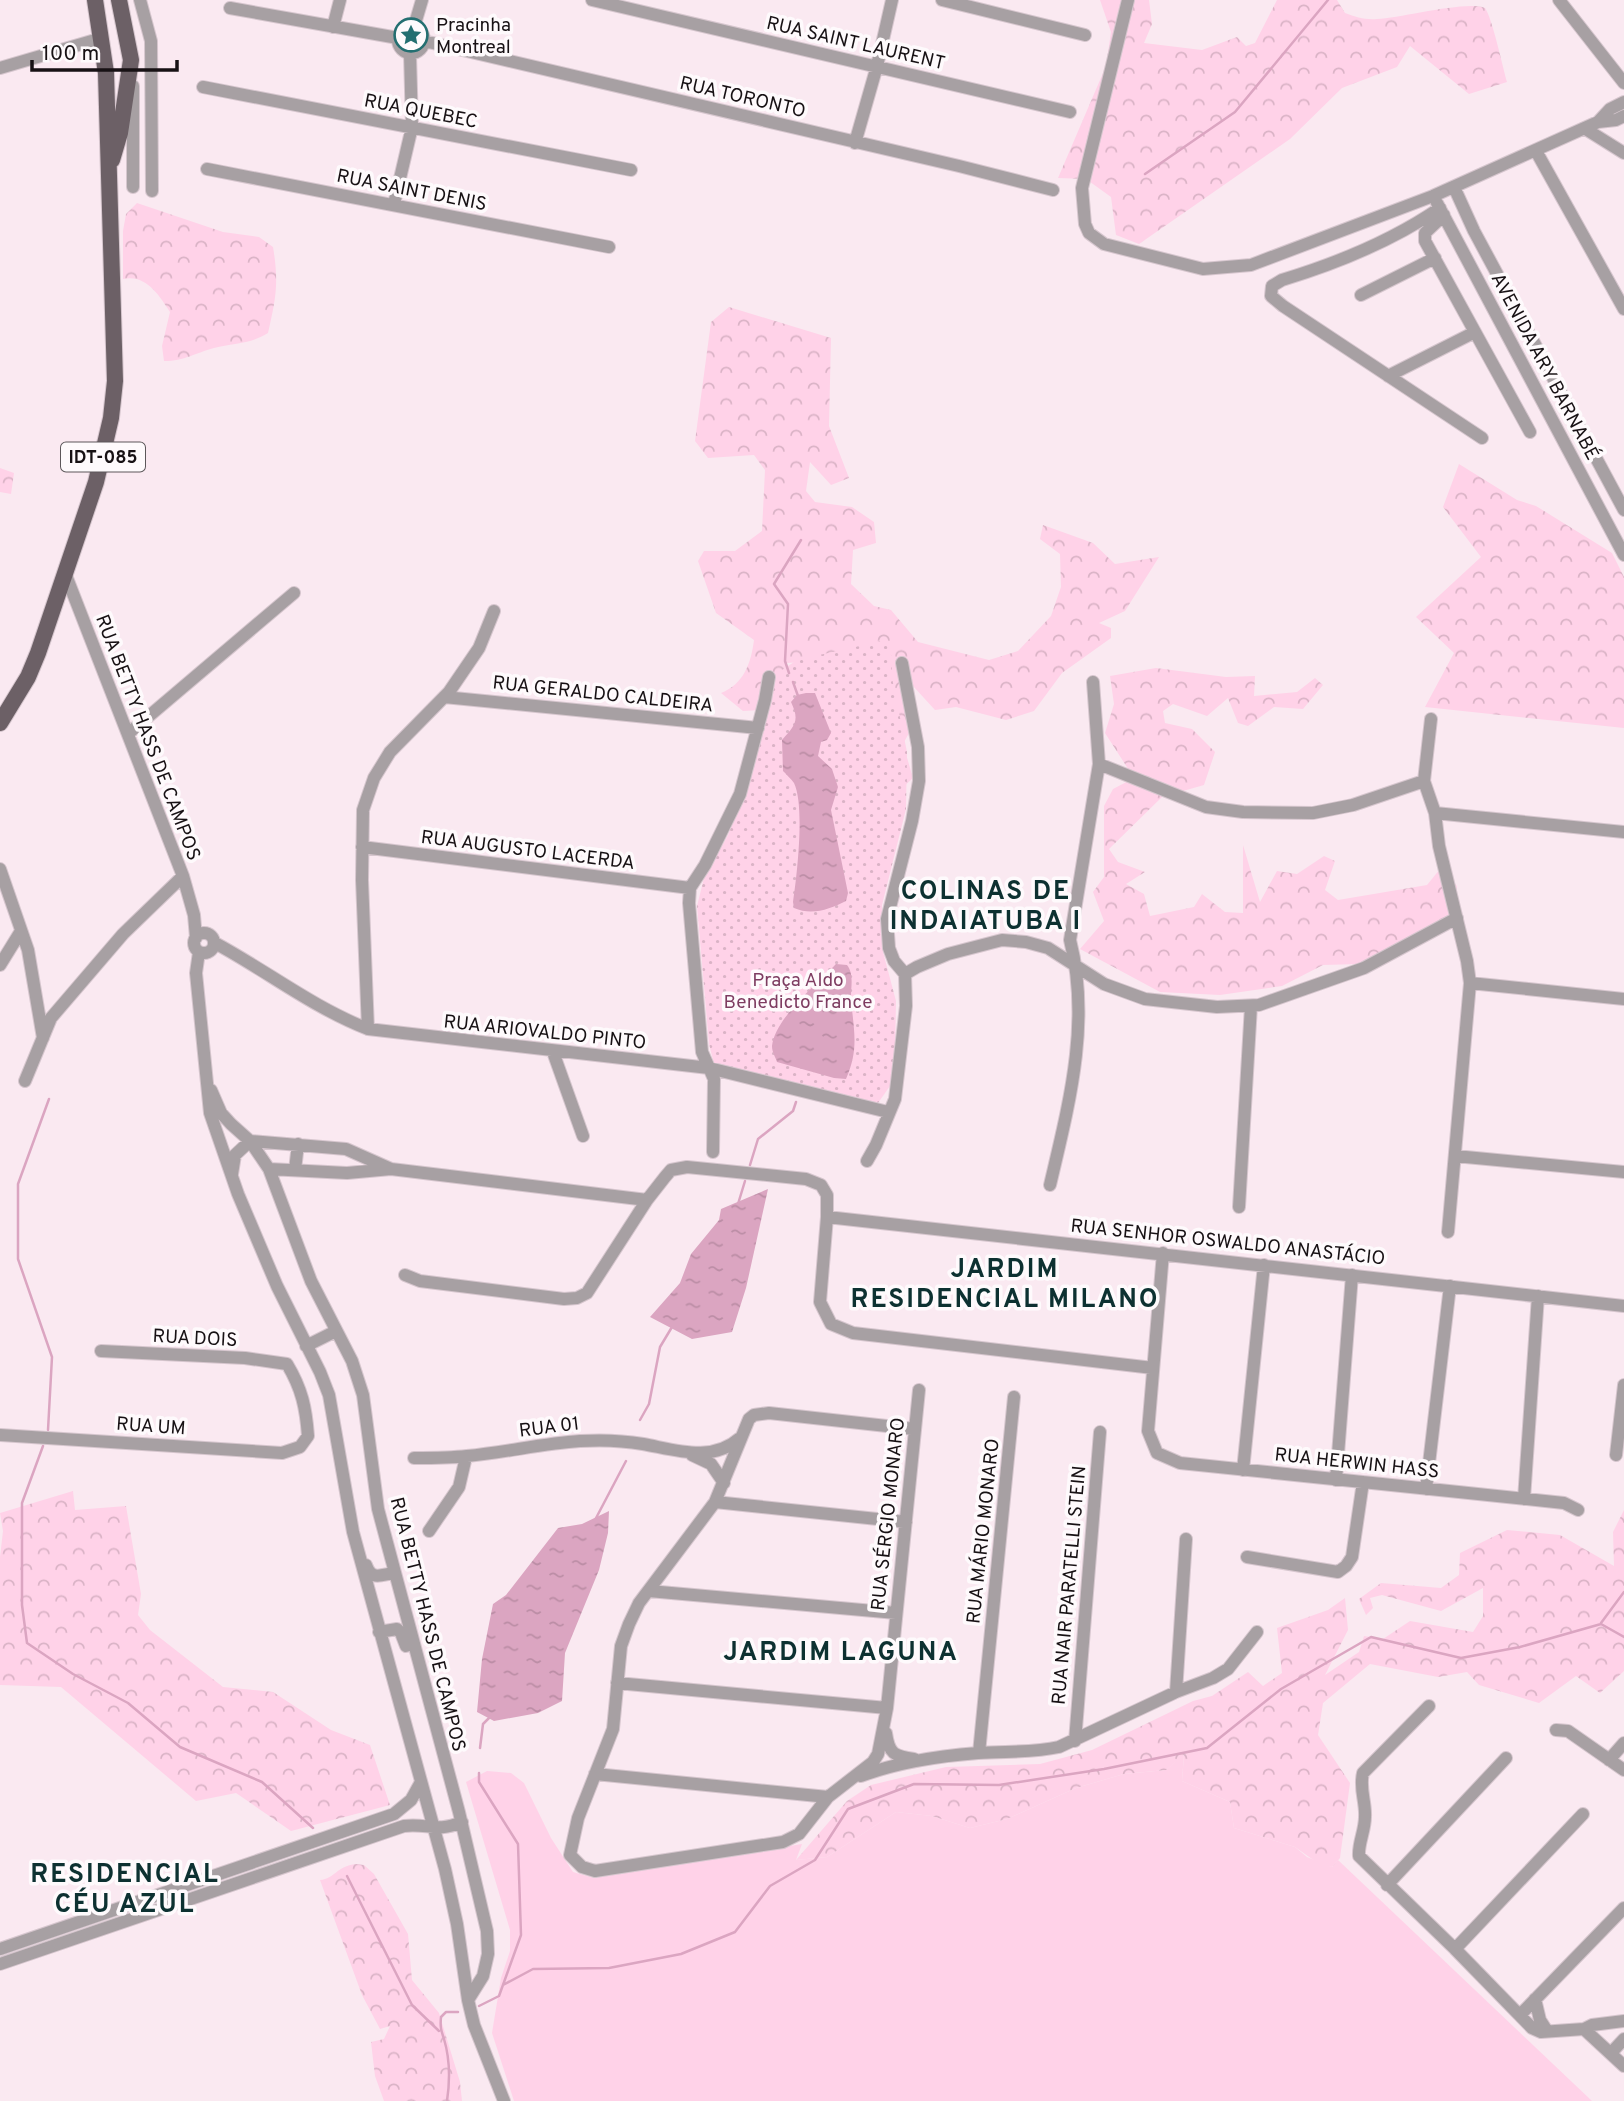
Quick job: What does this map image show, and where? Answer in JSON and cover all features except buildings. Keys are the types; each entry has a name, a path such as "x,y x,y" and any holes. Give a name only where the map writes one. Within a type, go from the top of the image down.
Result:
{"main road":[{"path":"95,0 108,22 125,25"},
{"name":"IDT-085","path":"0,723 28,677 102,460 111,418 115,381 106,73 95,0"},
{"name":"IDT-085","path":"109,173 120,133 131,60 119,0"}],"street":[{"path":"140,0 151,41 152,191"},
{"path":"257,13 260,0"},
{"path":"333,27 340,0"},
{"path":"414,27 422,0"},
{"name":"RUA SAINT LAURENT","path":"592,0 1070,112"},
{"path":"855,143 877,66 891,0"},
{"path":"942,0 1085,35"},
{"path":"1128,0 1082,188 1085,224 1095,239 1104,244 1203,269 1235,267 1266,260 1439,206"},
{"path":"1559,0 1624,83"},
{"path":"230,8 398,38"},
{"path":"414,27 422,33 424,41 418,51 410,54 402,50 398,38 404,29 414,27"},
{"path":"0,68 102,38"},
{"name":"RUA TORONTO","path":"424,41 1053,190"},
{"path":"394,204 412,127 410,54"},
{"path":"131,60 133,187"},
{"name":"RUA QUEBEC","path":"203,87 631,170"},
{"path":"1598,122 1610,109 1624,102"},
{"path":"1530,432 1424,241 1425,233 1439,206 1454,187 1598,122 1624,116"},
{"path":"1584,128 1624,153"},
{"path":"133,130 152,130"},
{"path":"1536,151 1624,309"},
{"name":"RUA SAINT DENIS","path":"207,169 609,247"},
{"name":"AVENIDA ARY BARNABÉ","path":"1454,187 1474,231 1624,510"},
{"path":"1439,206 1417,223 1365,250 1272,286 1271,296 1482,438"},
{"name":"AVENIDA ARY BARNABÉ","path":"1439,206 1624,555"},
{"path":"1459,243 1474,231"},
{"path":"1361,295 1434,258"},
{"path":"1388,376 1475,332"},
{"name":"RUA BETTY HASS DE CAMPOS","path":"65,573 183,876 194,915 196,938"},
{"path":"129,733 294,593"},
{"path":"368,1029 363,810 374,778 390,752 444,697 479,648 494,611"},
{"path":"867,1161 895,1099 902,1050 905,974 894,961 889,948 887,919 912,821 919,781 918,747 902,663"},
{"path":"713,1152 714,1079 702,1052 690,888 705,865 740,794 769,677"},
{"path":"1050,1185 1072,1090 1079,1035 1077,967 1070,940 1099,764 1093,682"},
{"name":"RUA GERALDO CALDEIRA","path":"444,697 758,728"},
{"path":"1432,719 1424,781 1435,813 1439,846 1470,982 1448,1232"},
{"path":"1099,764 1206,807 1242,813 1313,813 1353,805 1424,781"},
{"path":"1435,813 1624,832"},
{"name":"RUA AUGUSTO LACERDA","path":"362,848 690,888"},
{"path":"0,869 28,950 43,1038"},
{"path":"25,1080 51,1018 123,934 183,876"},
{"name":"RUA BETTY HASS DE CAMPOS","path":"194,915 213,939"},
{"path":"905,974 948,954 1002,940 1026,942 1048,948 1104,984 1145,999 1217,1006 1251,1006 1364,968 1457,918"},
{"path":"0,965 21,931"},
{"path":"204,933 213,939 213,949 208,953 199,952 194,944 196,938 204,933"},
{"name":"RUA ARIOVALDO PINTO","path":"213,939 305,999 341,1019 368,1029 709,1068 888,1112"},
{"name":"RUA BETTY HASS DE CAMPOS","path":"199,952 196,973 210,1113 232,1179 277,1286 329,1395 353,1532 434,1829 457,1924 474,2025 504,2101"},
{"path":"1470,982 1624,999"},
{"path":"1239,1207 1251,1006"},
{"path":"553,1052 583,1136"},
{"name":"RUA BETTY HASS DE CAMPOS","path":"206,1079 221,1112 250,1141 269,1169 311,1281 352,1361 363,1395 378,1509 487,1931 488,1954 483,1976 468,2000"},
{"path":"232,1179 233,1159 250,1141 346,1149 391,1169"},
{"path":"295,1170 298,1144"},
{"path":"1455,1156 1624,1172"},
{"path":"405,1275 419,1280 564,1299 578,1298 587,1293 647,1200 671,1170 687,1167 814,1181 825,1189 827,1217 820,1302 831,1324 853,1333 1153,1368 1163,1253"},
{"path":"269,1169 347,1174 391,1169 647,1200"},
{"name":"RUA SENHOR OSWALDO ANASTÁCIO","path":"827,1217 1624,1306"},
{"path":"1243,1470 1264,1265"},
{"path":"1336,1479 1352,1275"},
{"path":"1426,1489 1450,1286"},
{"path":"1524,1499 1538,1296"},
{"path":"306,1346 335,1331"},
{"name":"RUA DOIS","path":"101,1351 245,1358 287,1364 299,1385 307,1413 308,1436 300,1447"},
{"name":"RUA HERWIN HASS","path":"1153,1368 1148,1431 1157,1453 1180,1463 1564,1503 1578,1510"},
{"path":"1616,1455 1624,1385"},
{"name":"RUA SÉRGIO MONARO","path":"848,1782 873,1762 878,1754 885,1725 919,1390"},
{"name":"RUA MÁRIO MONARO","path":"979,1753 1014,1397"},
{"path":"914,1429 769,1413 754,1415 747,1422 715,1502 639,1603 629,1624 621,1646 613,1729 578,1818 570,1855 582,1867 595,1871 783,1842 799,1834 828,1797 848,1782 867,1774 920,1760 979,1753 1040,1752 1075,1741 1176,1692 1213,1678 1228,1669 1257,1632"},
{"name":"RUA NAIR PARATELLI STEIN","path":"1075,1741 1100,1432"},
{"name":"RUA UM","path":"0,1435 282,1453 300,1447"},
{"name":"RUA 01","path":"414,1458 466,1457 578,1440 640,1444 688,1453 722,1451 742,1435"},
{"name":"RUA 01","path":"688,1453 711,1464 724,1483"},
{"path":"429,1531 459,1487 466,1457"},
{"path":"1247,1557 1338,1572 1352,1558 1363,1482"},
{"path":"715,1502 906,1522"},
{"path":"353,1532 369,1574 373,1576 394,1573"},
{"path":"1176,1692 1186,1539"},
{"path":"649,1591 897,1614"},
{"path":"379,1632 397,1629 401,1633 426,1695"},
{"path":"617,1683 887,1708"},
{"path":"1429,1706 1363,1773 1360,1783 1365,1818 1358,1848 1359,1856 1532,2028 1548,2031 1584,2029 1592,2025 1624,2021"},
{"path":"885,1725 887,1745 892,1752 920,1760"},
{"path":"1556,1730 1567,1731 1624,1770"},
{"path":"1609,1760 1624,1743"},
{"path":"1387,1885 1506,1758"},
{"path":"596,1774 828,1797"},
{"path":"0,1949 394,1814 407,1806 421,1782"},
{"path":"1455,1949 1583,1814"},
{"path":"0,1964 404,1826 434,1829 461,1822"},
{"path":"1520,2015 1624,1909"},
{"path":"1535,1999 1540,2020 1548,2031"},
{"path":"1584,2029 1624,2066"},
{"path":"1611,2053 1624,2039"}],"green space":[{"path":"1100,0 1149,0 1152,24 1144,43 1202,50 1237,37 1246,46 1255,43 1277,0 1337,0 1345,13 1373,19 1476,6 1485,8 1488,13 1507,82 1469,94 1410,46 1397,67 1342,88 1290,139 1139,244 1116,235 1111,197 1086,179 1058,178 1106,66 1111,32"},
{"path":"137,203 223,232 259,237 273,247 276,290 268,333 262,337 178,360 164,361 162,346 170,312 151,287 131,278 123,279 123,231 126,214"},
{"path":"729,307 831,338 829,426 849,478 831,485 810,462 806,491 815,502 852,507 874,522 876,543 853,550 851,584 874,606 891,610 918,642 989,660 1018,651 1051,616 1061,587 1060,554 1040,539 1043,525 1093,543 1115,564 1159,557 1125,611 1099,623 1111,628 1111,638 1062,673 1034,711 1006,720 956,707 935,710 913,686 900,684 915,722 903,744 913,778 900,790 876,657 787,663 784,677 762,710 743,711 721,693 735,684 745,672 754,640 716,613 698,561 704,551 735,551 762,531 765,470 754,455 708,458 695,441 711,322"},
{"path":"1459,464 1517,500 1536,506 1612,553 1624,577 1624,728 1425,707 1454,653 1416,617 1481,557 1443,507"},
{"path":"0,468 14,473 11,494 0,492"},
{"name":"Praça Aldo Benedicto France","path":"886,640 893,661 891,673 907,752 906,809 882,905 883,952 896,1001 895,1052 890,1086 878,1103 715,1068 709,1044 697,906 704,878 728,835 748,783 776,674 797,660"},
{"path":"1156,668 1226,677 1255,676 1254,696 1297,692 1315,678 1323,685 1303,709 1274,707 1248,726 1238,723 1228,698 1207,716 1173,704 1163,711 1165,723 1192,729 1215,752 1204,785 1162,797 1109,849 1118,862 1145,872 1126,884 1144,894 1150,916 1194,907 1202,894 1225,912 1243,913 1243,845 1260,902 1277,871 1297,874 1324,856 1335,861 1325,890 1338,900 1427,885 1440,869 1457,886 1452,914 1360,964 1323,965 1282,986 1220,995 1160,992 1080,949 1104,921 1093,892 1104,877 1104,806 1113,789 1134,778 1105,733 1114,704 1110,676"},
{"path":"73,1491 75,1510 126,1506 141,1594 138,1615 150,1630 223,1687 273,1692 331,1730 370,1745 390,1805 291,1831 236,1793 196,1801 61,1687 0,1685 0,1557 3,1531 0,1513"},
{"path":"1624,1510 1624,1671 1600,1693 1576,1676 1539,1703 1479,1685 1467,1672 1438,1677 1370,1664 1323,1703 1318,1735 1350,1783 1340,1858 1332,1867 1319,1864 1295,1847 1234,1828 1230,1802 1182,1781 1184,1755 1166,1770 1124,1774 1076,1788 1007,1819 970,1828 932,1816 896,1812 827,1857 796,1860 847,1801 871,1785 946,1767 1040,1764 1092,1750 1193,1701 1212,1696 1248,1672 1263,1686 1282,1673 1277,1628 1328,1610 1345,1598 1348,1630 1325,1675 1359,1652 1364,1636 1383,1639 1410,1621 1473,1632 1483,1616 1483,1588 1441,1611 1382,1595 1370,1598 1373,1608 1366,1615 1359,1599 1381,1583 1441,1588 1459,1575 1460,1553 1507,1530 1560,1535 1614,1566 1613,1532"},
{"path":"1184,1754 1182,1781 1230,1802 1234,1828 1295,1847 1307,1857 1332,1867 1338,1860 1592,2101 514,2101 492,2033 501,1978 510,1951 510,1930 466,1782 487,1771 511,1773 524,1783 551,1838 573,1872 594,1878 802,1844 796,1860 827,1857 896,1812 932,1816 970,1828 1007,1819 1076,1788 1124,1774 1166,1770"},
{"path":"364,1865 374,1874 408,1934 412,1980 439,2013 460,2082 462,2101 384,2101 375,2076 371,2042 384,2039 390,2026 380,2029 362,1995 320,1880 344,1867"}],"water":[{"path":"815,693 831,733 827,740 821,742 818,756 832,769 838,787 831,810 848,893 846,901 814,911 794,908 799,807 794,783 783,771 782,740 796,718 791,702 797,695"},
{"path":"836,964 847,965 851,976 854,1047 846,1079 777,1062 772,1048 775,1035 789,1013"},
{"path":"768,1189 746,1288 732,1332 692,1339 650,1317 680,1283 691,1254 719,1220 721,1209"},
{"path":"609,1511 608,1533 599,1570 565,1653 562,1701 538,1713 494,1721 477,1712 482,1659 493,1604 506,1595 558,1528 582,1524"}],"waterway":[{"path":"1145,174 1235,112 1328,0"},
{"path":"789,673 785,661 788,604 774,584 801,540"},
{"path":"793,682 798,696"},
{"path":"48,1430 52,1357 18,1259 18,1184 49,1099"},
{"path":"750,1165 758,1139 793,1111 796,1102"},
{"path":"738,1204 745,1181"},
{"path":"640,1420 649,1404 660,1347 672,1327"},
{"path":"43,1446 22,1503 22,1605 27,1643 73,1674 128,1703 180,1747 262,1782 313,1828"},
{"path":"595,1520 626,1461"},
{"path":"1601,1623 1624,1592"},
{"path":"503,1985 533,1969 609,1968 681,1954 735,1932 770,1886 815,1860 848,1809 914,1784 999,1785 1104,1769 1207,1748 1281,1689 1371,1637 1461,1658 1520,1647 1601,1624 1624,1637"},
{"path":"480,1748 483,1724 490,1717"},
{"path":"479,1773 479,1782 518,1844 521,1935 499,1996 479,2006"},
{"path":"347,1876 412,2005 439,2031"},
{"path":"447,2101 448,2062 441,2017 446,2012 458,2012"}],"place":[{"name":"Pracinha Montreal","path":"411,35"}],"district":[{"name":"COLINAS DE INDAIATUBA I","path":"986,905"},
{"name":"JARDIM RESIDENCIAL MILANO","path":"1005,1283"},
{"name":"JARDIM LAGUNA","path":"841,1651"},
{"name":"RESIDENCIAL CÉU AZUL","path":"125,1888"}]}
